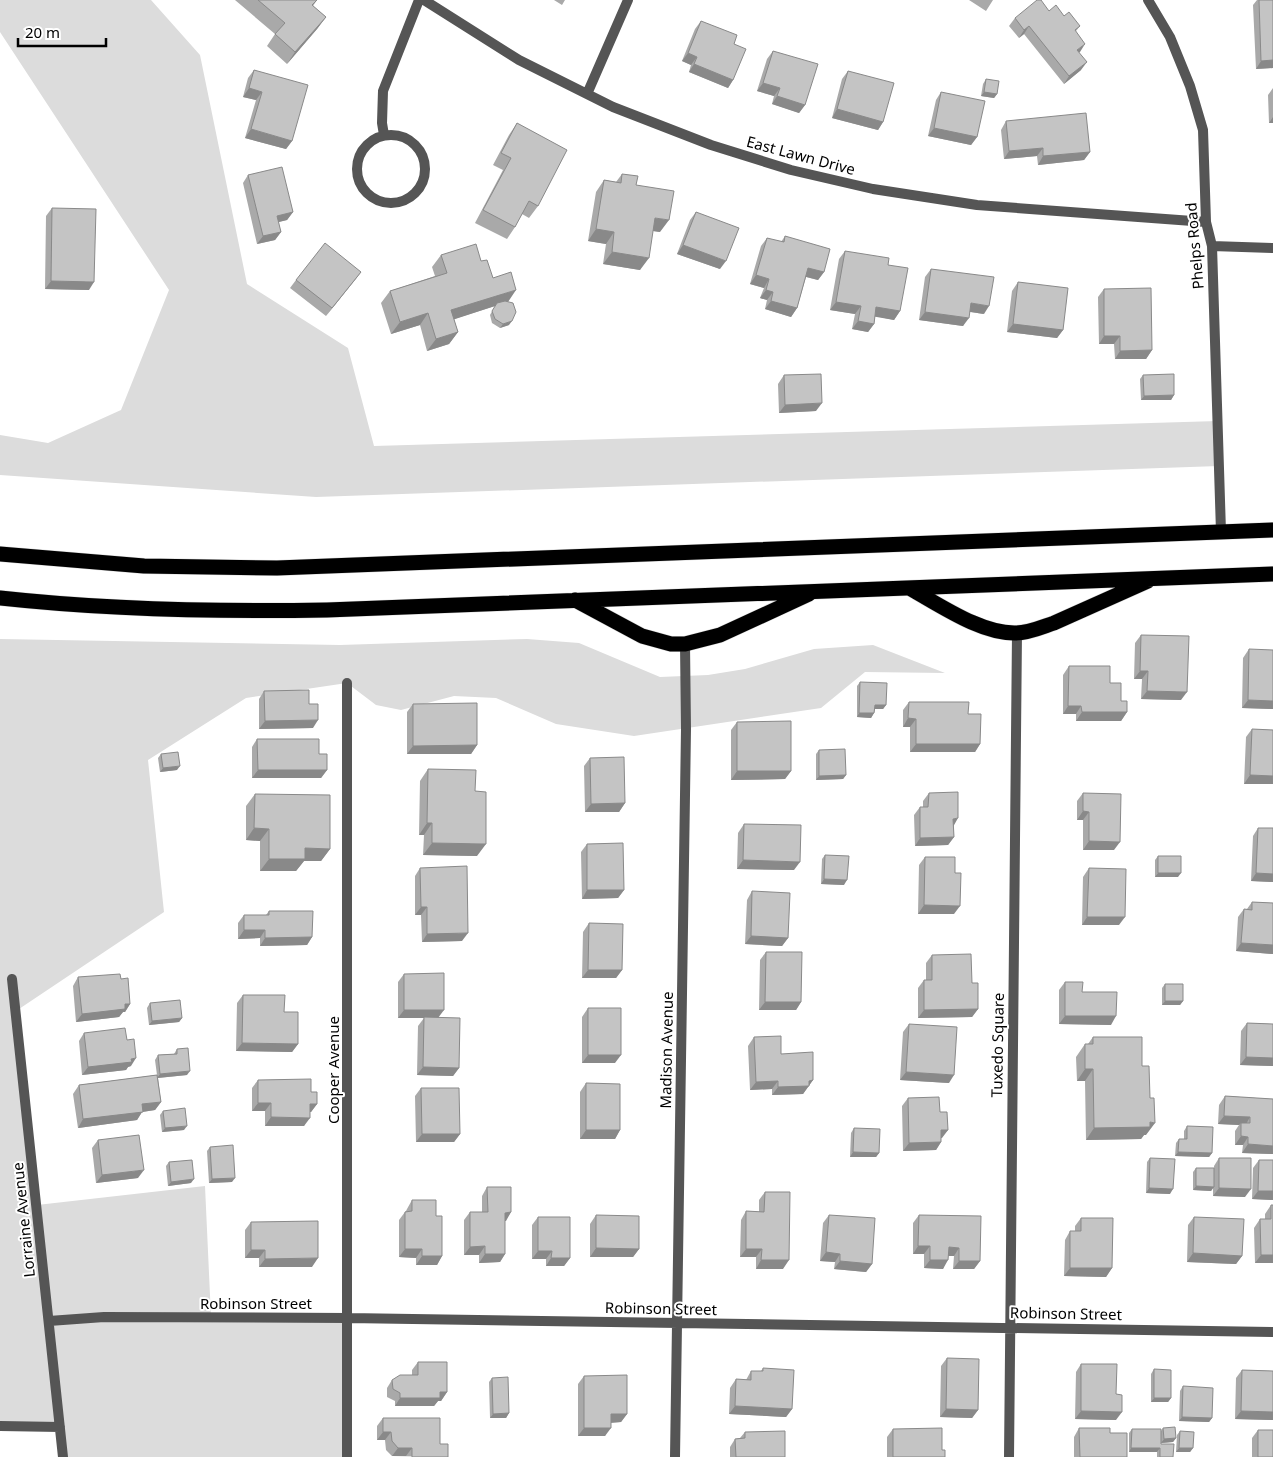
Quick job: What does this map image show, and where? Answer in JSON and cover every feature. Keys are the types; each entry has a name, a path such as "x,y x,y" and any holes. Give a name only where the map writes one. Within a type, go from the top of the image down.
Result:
{"highway":[{"path":"0,554 144,566 277,568 1273,530"},
{"path":"0,598 117,608 224,611 327,610 1273,574"},
{"path":"908,588 993,630 1017,633 1054,623 1156,578"},
{"path":"575,600 642,636 671,644 685,644 720,634 816,591"}],"street":[{"path":"384,135 382,123 383,91 419,0"},
{"name":"East Lawn Drive","path":"424,0 519,60 613,107 711,145 791,170 873,189 976,205 1206,222"},
{"path":"587,94 628,0"},
{"name":"Phelps Road","path":"1148,0 1170,37 1190,86 1203,130 1206,222 1212,246 1221,532"},
{"path":"384,135 402,136 413,142 421,150 426,167 424,183 415,195 405,202 393,204 381,202 367,195 360,185 356,168 358,159 363,149 373,140 384,135"},
{"path":"1212,246 1273,248"},
{"name":"Tuxedo Square","path":"1008,1457 1017,633"},
{"name":"Madison Avenue","path":"675,1457 686,729 685,644"},
{"name":"Cooper Avenue","path":"347,683 347,1457"},
{"name":"Lorraine Avenue","path":"12,980 63,1457"},
{"name":"Robinson Street","path":"49,1321 114,1317 348,1318 1273,1332"},
{"path":"0,1426 60,1427"}],"shaded area":[{"path":"0,0 151,0 200,55 247,284 348,348 374,446 1218,421 1219,466 316,497 0,475 0,435 48,443 121,410 169,290 0,32"},
{"path":"0,639 340,645 527,639 579,643 660,677 708,675 745,669 814,649 873,645 945,673 865,672 821,708 634,736 556,724 496,698 454,696 401,710 376,705 347,683 246,698 148,760 164,912 16,1011 37,1205 205,1186 211,1317 348,1318 347,1457 63,1457 60,1427 0,1426"}],"building":[{"path":"258,0 317,0 312,5 326,17 295,52 275,34 285,23"},
{"path":"1037,0 1041,0 1049,11 1056,5 1064,16 1069,12 1080,26 1075,30 1085,44 1077,50 1087,62 1069,76 1029,26 1024,30 1015,18"},
{"path":"1259,0 1273,0 1273,60 1261,61"},
{"path":"701,21 737,35 734,44 746,49 733,80 694,64 697,57 688,53"},
{"path":"773,51 818,64 805,105 777,96 780,88 763,83"},
{"path":"254,70 308,85 292,141 251,129 262,92 249,88"},
{"path":"848,71 894,83 883,122 837,109"},
{"path":"986,79 999,81 997,94 984,92"},
{"path":"941,92 985,101 977,137 934,128"},
{"path":"1086,113 1090,152 1043,156 1043,148 1009,151 1006,121"},
{"path":"517,123 567,150 538,206 529,201 515,227 483,210 511,158 501,153"},
{"path":"282,167 293,212 277,216 281,232 263,236 248,175"},
{"path":"622,174 638,176 636,185 674,191 669,220 655,218 649,258 612,252 614,232 596,229 604,180 621,183"},
{"path":"52,208 96,209 94,282 51,281"},
{"path":"696,212 739,228 726,261 683,245"},
{"path":"785,236 830,249 824,272 808,268 797,308 771,301 773,292 766,290 769,279 756,275 767,238 784,242"},
{"path":"325,243 361,272 332,308 296,280"},
{"path":"476,244 481,261 487,260 493,278 511,272 516,290 451,310 458,332 436,339 428,313 400,322 390,291 447,273 441,255"},
{"path":"845,251 889,258 888,265 908,268 900,311 876,307 874,324 858,321 861,306 836,302"},
{"path":"931,269 994,277 989,306 971,303 969,318 925,312"},
{"path":"1018,282 1068,288 1063,330 1013,324"},
{"path":"1151,288 1152,350 1120,351 1120,336 1104,336 1104,289"},
{"path":"505,301 513,303 516,312 512,321 503,324 495,319 492,311 497,303"},
{"path":"821,374 822,403 785,405 784,375"},
{"path":"1174,374 1174,395 1144,396 1143,375"},
{"path":"1141,635 1189,636 1187,692 1147,691 1148,671 1140,671"},
{"path":"1249,649 1273,650 1273,701 1248,700"},
{"path":"1069,666 1110,666 1110,683 1121,683 1121,701 1127,701 1127,712 1082,712 1081,706 1068,706"},
{"path":"860,682 887,683 886,705 875,705 874,713 859,713"},
{"path":"309,690 309,704 318,704 318,720 265,721 264,691"},
{"path":"909,702 969,702 968,714 981,714 980,744 916,744 916,719 908,718"},
{"path":"477,703 477,745 413,746 413,704"},
{"path":"791,721 791,771 737,771 737,722"},
{"path":"1252,729 1273,730 1273,776 1250,775"},
{"path":"257,739 319,739 319,754 327,754 327,770 258,770"},
{"path":"845,749 846,775 819,776 819,750"},
{"path":"178,752 180,766 163,768 161,754"},
{"path":"624,757 625,803 591,804 590,758"},
{"path":"428,769 476,770 475,791 486,792 486,844 432,843 432,823 427,823"},
{"path":"958,792 958,818 953,819 954,837 920,838 920,807 928,807 929,793"},
{"path":"1083,793 1121,794 1120,842 1089,841 1089,812 1083,811"},
{"path":"255,794 330,795 330,849 305,848 305,859 269,859 269,829 254,828"},
{"path":"744,824 801,825 800,862 743,860"},
{"path":"1258,828 1273,828 1273,874 1256,873"},
{"path":"623,843 624,890 587,890 587,844"},
{"path":"825,855 849,856 847,880 824,879"},
{"path":"1158,856 1181,856 1181,873 1158,873"},
{"path":"925,857 955,857 955,873 961,873 960,906 924,905"},
{"path":"467,866 468,933 427,934 427,907 421,907 420,868"},
{"path":"1089,868 1126,869 1125,917 1087,917"},
{"path":"752,891 790,893 788,938 751,936"},
{"path":"1252,902 1273,903 1273,945 1241,943 1244,909 1252,910"},
{"path":"269,911 313,911 312,937 265,938 265,930 244,930 244,915 269,915"},
{"path":"589,923 623,924 622,970 588,970"},
{"path":"766,952 802,952 801,1002 765,1002"},
{"path":"971,954 972,983 978,983 978,1009 924,1010 924,980 932,980 932,955"},
{"path":"444,973 444,1010 404,1010 404,974"},
{"path":"120,974 121,979 128,978 130,1004 125,1004 125,1009 82,1014 78,977"},
{"path":"1065,982 1083,982 1082,992 1117,992 1116,1016 1065,1016"},
{"path":"1165,984 1183,984 1183,1001 1165,1001"},
{"path":"243,995 285,995 284,1012 298,1012 298,1044 242,1043"},
{"path":"180,1000 182,1018 152,1021 150,1003"},
{"path":"588,1008 621,1008 621,1055 588,1055"},
{"path":"424,1017 460,1018 459,1068 423,1067"},
{"path":"1247,1023 1273,1024 1273,1058 1246,1057"},
{"path":"909,1024 957,1027 954,1075 906,1072"},
{"path":"125,1028 127,1040 134,1039 136,1058 131,1059 132,1062 88,1067 84,1033"},
{"path":"781,1036 781,1054 813,1052 813,1080 809,1081 809,1086 778,1087 778,1081 756,1082 754,1037"},
{"path":"1093,1037 1142,1037 1142,1066 1149,1066 1150,1098 1154,1098 1155,1123 1150,1122 1150,1127 1094,1128 1093,1069 1085,1069 1085,1044 1093,1044"},
{"path":"188,1048 190,1071 160,1074 158,1055 177,1054 177,1049"},
{"path":"157,1075 161,1102 142,1104 143,1112 83,1119 79,1085"},
{"path":"311,1079 311,1092 317,1092 317,1104 310,1104 310,1118 271,1117 271,1103 258,1103 258,1080"},
{"path":"586,1083 620,1084 620,1130 586,1130"},
{"path":"421,1088 459,1088 460,1134 422,1134"},
{"path":"1225,1096 1273,1099 1273,1146 1248,1144 1248,1137 1241,1136 1241,1123 1250,1123 1250,1117 1224,1116"},
{"path":"939,1097 940,1112 947,1112 948,1130 941,1130 941,1142 909,1143 908,1098"},
{"path":"185,1108 187,1126 165,1128 163,1111"},
{"path":"1187,1126 1213,1127 1212,1153 1178,1152 1179,1139 1187,1139"},
{"path":"854,1128 880,1129 879,1153 853,1152"},
{"path":"139,1135 144,1170 102,1175 98,1140"},
{"path":"233,1145 235,1178 212,1179 210,1147"},
{"path":"1150,1158 1175,1159 1173,1189 1149,1188"},
{"path":"1219,1158 1251,1158 1251,1189 1219,1188"},
{"path":"192,1160 194,1179 171,1182 169,1162"},
{"path":"1259,1160 1273,1160 1273,1191 1258,1191"},
{"path":"1196,1168 1214,1168 1214,1187 1196,1186"},
{"path":"487,1187 511,1187 511,1212 505,1213 505,1254 485,1254 485,1246 470,1247 470,1212 488,1212"},
{"path":"765,1192 790,1192 789,1260 761,1260 762,1249 746,1249 746,1211 764,1212"},
{"path":"412,1200 436,1200 436,1216 442,1216 442,1256 422,1256 422,1249 405,1249 405,1212 412,1211"},
{"path":"1271,1205 1273,1205 1273,1255 1261,1255 1260,1219 1271,1219"},
{"path":"596,1215 639,1216 639,1249 596,1248"},
{"path":"829,1215 875,1218 872,1264 840,1261 840,1254 826,1252"},
{"path":"919,1215 981,1216 980,1261 959,1261 959,1248 949,1247 948,1260 930,1260 930,1246 918,1246"},
{"path":"538,1217 570,1217 570,1258 551,1258 552,1251 538,1251"},
{"path":"1194,1217 1244,1219 1242,1256 1193,1253"},
{"path":"1081,1218 1113,1218 1112,1268 1070,1268 1070,1231 1081,1231"},
{"path":"318,1221 318,1258 265,1259 265,1250 251,1250 251,1222"},
{"path":"947,1358 979,1359 978,1410 946,1409"},
{"path":"418,1362 447,1362 447,1392 440,1392 440,1398 400,1398 400,1393 393,1389 392,1380 400,1375 418,1375"},
{"path":"1081,1364 1117,1364 1116,1394 1122,1395 1122,1412 1081,1411"},
{"path":"763,1368 794,1370 792,1409 735,1406 736,1379 751,1380 751,1371 763,1371"},
{"path":"1154,1369 1171,1370 1171,1398 1154,1398"},
{"path":"1242,1370 1273,1371 1273,1412 1241,1411"},
{"path":"627,1375 627,1414 611,1414 611,1428 584,1428 584,1376"},
{"path":"508,1377 509,1413 493,1414 492,1378"},
{"path":"1183,1386 1213,1388 1212,1418 1182,1417"},
{"path":"383,1418 440,1418 440,1444 448,1444 448,1457 412,1457 412,1448 398,1448 392,1441 391,1432 383,1432"},
{"path":"1175,1427 1176,1438 1164,1439 1163,1428"},
{"path":"942,1428 942,1450 945,1450 945,1457 893,1457 893,1429"},
{"path":"1079,1428 1110,1428 1110,1433 1127,1433 1127,1457 1080,1457"},
{"path":"1132,1429 1161,1429 1161,1444 1174,1444 1173,1457 1160,1457 1160,1448 1131,1448"},
{"path":"1258,1430 1273,1430 1273,1457 1258,1457"},
{"path":"785,1431 785,1457 736,1457 735,1439 745,1438 745,1432"},
{"path":"1180,1431 1194,1432 1193,1448 1179,1448"}]}
